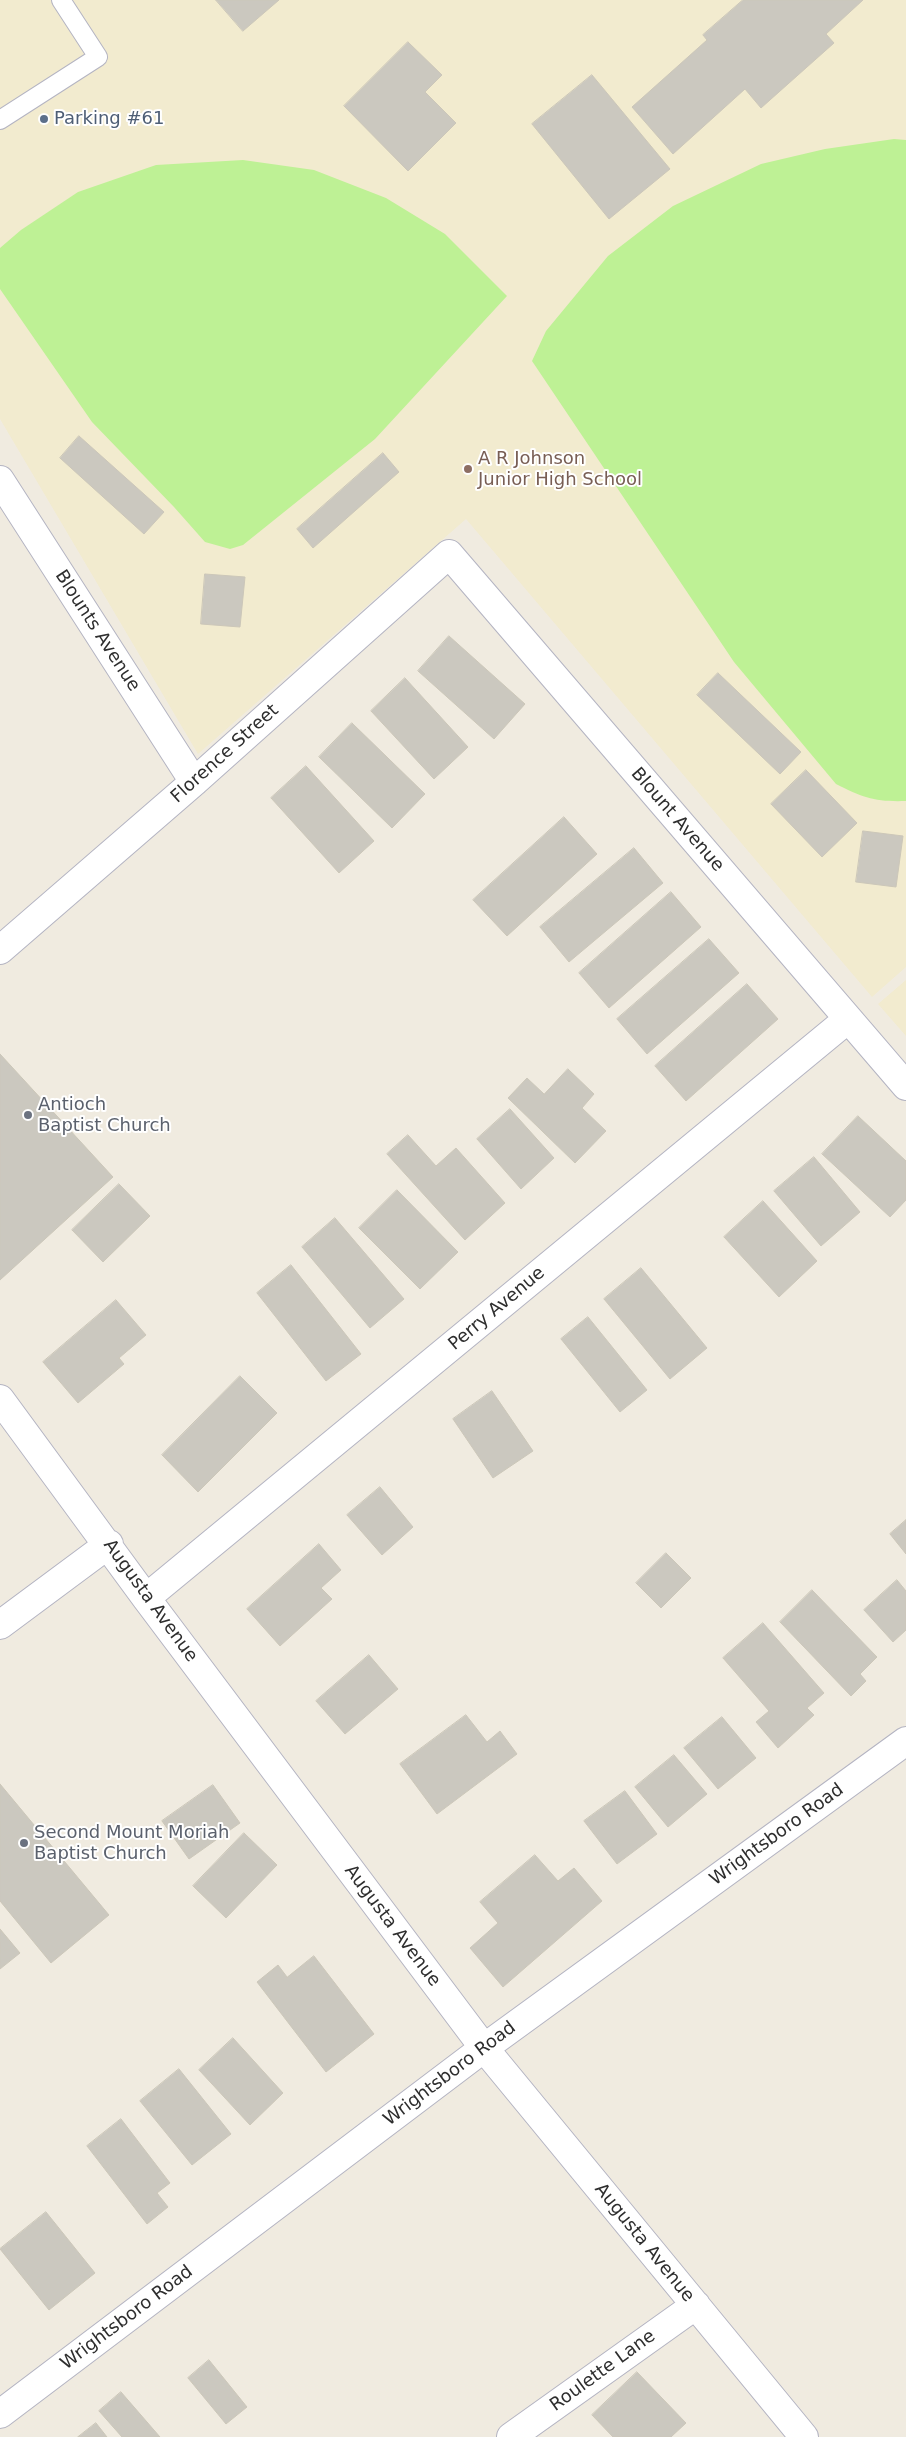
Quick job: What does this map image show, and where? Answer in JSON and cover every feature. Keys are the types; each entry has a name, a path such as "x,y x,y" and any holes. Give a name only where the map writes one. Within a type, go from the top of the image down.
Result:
{"street":[{"name":"Blounts Avenue","path":"0,480 194,782"},
{"name":"Florence Street","path":"0,950 194,782 449,554"},
{"name":"Blount Avenue","path":"449,554 906,1086"},
{"name":"Perry Avenue","path":"146,1598 848,1019"},
{"name":"Augusta Avenue","path":"0,1399 109,1544 146,1598 484,2048 804,2437"},
{"path":"0,1625 109,1544"},
{"name":"Wrightsboro Road","path":"0,2414 484,2048 906,1741"},
{"name":"Roulette Lane","path":"511,2437 696,2305"}],"lane":[{"path":"0,120 98,57 61,0"}],"shaded area":[{"name":"A R Johnson Junior High School","path":"0,0 906,0 906,967 872,997 466,519 198,754 0,419"},
{"path":"906,980 906,1036 878,1004"}],"green space":[{"path":"894,139 906,140 906,801 878,800 854,793 836,784 734,662 532,361 546,331 608,256 673,206 761,164 825,149"},
{"path":"243,160 314,170 386,198 445,234 507,296 375,439 243,545 230,549 205,542 92,422 0,289 0,248 21,230 78,192 156,165"}],"building":[{"path":"216,0 279,0 243,31"},
{"path":"743,0 863,0 826,34 834,43 761,108 745,89 673,154 632,107 707,40 703,35"},
{"path":"408,42 442,75 425,92 456,123 408,171 344,106"},
{"path":"592,75 670,169 609,219 532,124"},
{"path":"79,436 164,512 144,534 60,458"},
{"path":"383,453 399,472 313,548 297,529"},
{"path":"205,574 245,577 240,627 201,624"},
{"path":"449,636 525,704 494,739 418,671"},
{"path":"718,673 801,752 780,774 697,695"},
{"path":"405,678 468,747 434,779 371,711"},
{"path":"352,723 425,794 392,828 319,757"},
{"path":"306,766 374,841 339,873 271,798"},
{"path":"806,770 857,823 822,857 771,804"},
{"path":"564,817 597,854 507,936 473,900"},
{"path":"863,831 903,836 896,887 856,882"},
{"path":"634,848 663,883 569,962 540,927"},
{"path":"671,892 701,927 609,1008 579,973"},
{"path":"709,939 739,973 647,1054 617,1019"},
{"path":"747,984 778,1019 686,1101 655,1066"},
{"name":"Antioch Baptist Church","path":"0,1054 113,1177 0,1280"},
{"path":"568,1069 594,1094 582,1108 606,1131 575,1163 508,1098 527,1078 544,1094"},
{"path":"510,1109 554,1158 521,1189 477,1139"},
{"path":"858,1116 906,1161 906,1200 890,1217 822,1154"},
{"path":"408,1135 436,1166 456,1148 505,1203 465,1240 387,1154"},
{"path":"814,1157 860,1212 821,1246 774,1191"},
{"path":"119,1184 150,1216 103,1262 72,1230"},
{"path":"397,1190 458,1252 420,1289 359,1228"},
{"path":"763,1201 817,1261 779,1297 724,1237"},
{"path":"335,1218 404,1299 370,1328 302,1247"},
{"path":"291,1265 361,1354 326,1381 257,1293"},
{"path":"641,1268 707,1348 670,1379 604,1299"},
{"path":"116,1300 146,1335 119,1358 124,1364 78,1403 43,1362"},
{"path":"588,1317 647,1390 620,1412 561,1339"},
{"path":"240,1376 277,1413 198,1492 162,1455"},
{"path":"492,1391 533,1451 493,1478 453,1419"},
{"path":"380,1487 413,1527 382,1555 347,1515"},
{"path":"906,1520 906,1554 890,1534"},
{"path":"319,1544 341,1570 321,1588 332,1599 280,1646 247,1609"},
{"path":"666,1553 691,1578 661,1608 636,1583"},
{"path":"897,1580 906,1591 906,1630 893,1642 864,1610"},
{"path":"812,1590 877,1657 860,1674 866,1681 851,1696 780,1622"},
{"path":"763,1623 824,1693 807,1708 814,1715 778,1748 756,1722 769,1711 723,1658"},
{"path":"369,1655 398,1689 345,1734 316,1701"},
{"path":"466,1715 487,1742 500,1731 517,1754 437,1814 400,1764"},
{"path":"722,1717 756,1758 718,1789 684,1748"},
{"path":"674,1755 707,1794 668,1827 635,1787"},
{"name":"Second Mount Moriah Baptist Church","path":"0,1784 109,1915 51,1963 0,1901"},
{"path":"213,1785 240,1823 189,1859 162,1821"},
{"path":"625,1791 657,1834 617,1864 584,1821"},
{"path":"244,1833 277,1865 226,1918 193,1886"},
{"path":"535,1855 558,1881 574,1868 602,1901 503,1987 470,1948 498,1923 480,1902"},
{"path":"0,1929 20,1953 0,1969"},
{"path":"314,1956 374,2034 326,2072 257,1982 278,1965 287,1977"},
{"path":"233,2038 283,2093 250,2125 199,2070"},
{"path":"179,2069 231,2134 192,2165 140,2101"},
{"path":"121,2119 170,2183 157,2193 168,2207 147,2224 87,2146"},
{"path":"46,2212 95,2273 49,2310 0,2249"},
{"path":"209,2360 247,2407 226,2424 188,2378"},
{"path":"637,2372 686,2423 671,2437 613,2437 592,2415"},
{"path":"121,2392 160,2437 122,2437 99,2411"},
{"path":"96,2423 107,2437 78,2437"}],"place":[{"name":"Parking #61","path":"44,119"},
{"name":"A R Johnson Junior High School","path":"468,469"},
{"name":"Antioch Baptist Church","path":"28,1115"},
{"name":"Second Mount Moriah Baptist Church","path":"24,1843"}]}
